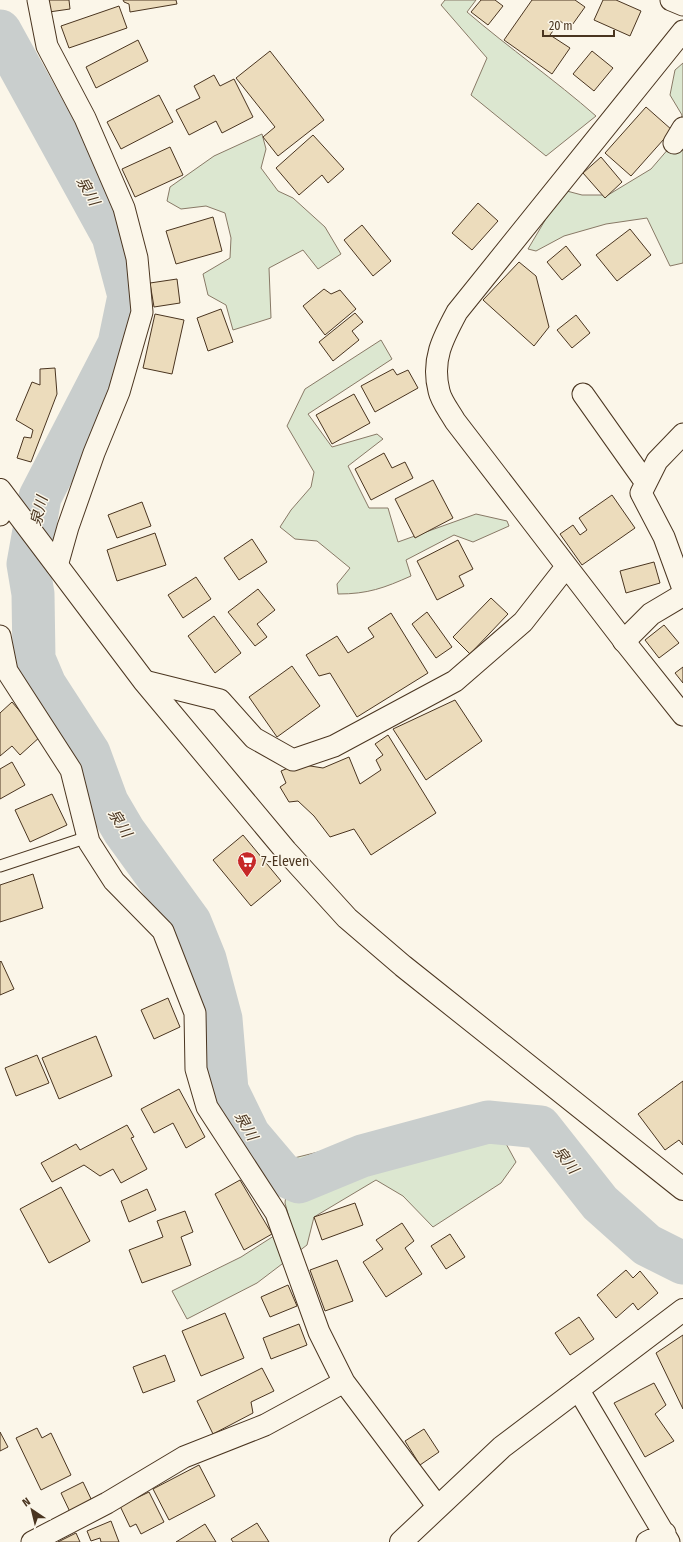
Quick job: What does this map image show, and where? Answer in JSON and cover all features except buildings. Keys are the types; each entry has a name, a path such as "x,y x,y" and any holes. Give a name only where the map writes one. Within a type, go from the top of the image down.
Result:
{"street":[{"path":"38,0 47,46 85,118 124,208 137,258 142,312 119,392 94,453 56,564"},
{"path":"671,0 683,5"},
{"path":"683,31 457,312 441,341 436,364 439,392 455,421 566,567 683,715"},
{"path":"583,394 646,483"},
{"path":"683,434 657,461 641,493 664,537 683,588"},
{"path":"3,501 56,564 144,681 286,852 347,918 403,966 683,1189"},
{"path":"144,681 220,700 254,738 293,760 334,746 455,681 523,622 566,567"},
{"path":"624,641 651,614 683,595"},
{"path":"0,636 7,671 71,770 89,842 114,881 163,931 195,1013 196,1069 207,1107 276,1213 319,1332 344,1382 438,1507"},
{"path":"401,1542 502,1447 683,1310"},
{"path":"32,1542 107,1503 184,1457 265,1426 344,1382"},
{"path":"578,1389 660,1539"}],"lane":[{"path":"0,866 88,837"}],"green space":[{"path":"445,0 476,0 467,12 596,116 546,156 471,95 487,58 441,5"},
{"path":"683,63 683,263 670,266 647,218 606,224 564,236 536,251 528,249 563,190 582,195 608,195 651,169 676,140 682,115 670,95 675,70"},
{"path":"262,134 266,149 261,168 278,191 293,198 325,227 341,254 318,269 303,250 269,268 271,318 233,330 226,305 208,295 203,274 230,258 231,238 225,213 206,206 181,209 167,201 170,187 214,156"},
{"path":"381,340 392,359 308,414 332,447 377,434 383,439 348,466 369,508 388,508 398,542 476,514 507,521 509,526 473,542 454,535 406,560 411,576 376,590 338,594 337,584 350,568 317,541 295,539 280,527 291,510 311,487 314,472 287,426 305,389"},
{"path":"483,1111 498,1129 516,1162 501,1183 433,1227 403,1196 376,1180 314,1217 307,1245 257,1283 187,1319 172,1291 241,1257 291,1225 285,1203 290,1159"}],"waterway":[{"name":"泉川","path":"0,31 113,236 129,296 119,344 40,497 28,564 33,594 34,659 45,685 89,753 107,802 124,831 190,922 205,959 221,1019 227,1090 249,1135 282,1174 299,1182 362,1156 488,1122 540,1127 600,1203 647,1245 683,1263"}],"place":[{"name":"7-Eleven","path":"247,878"}]}
